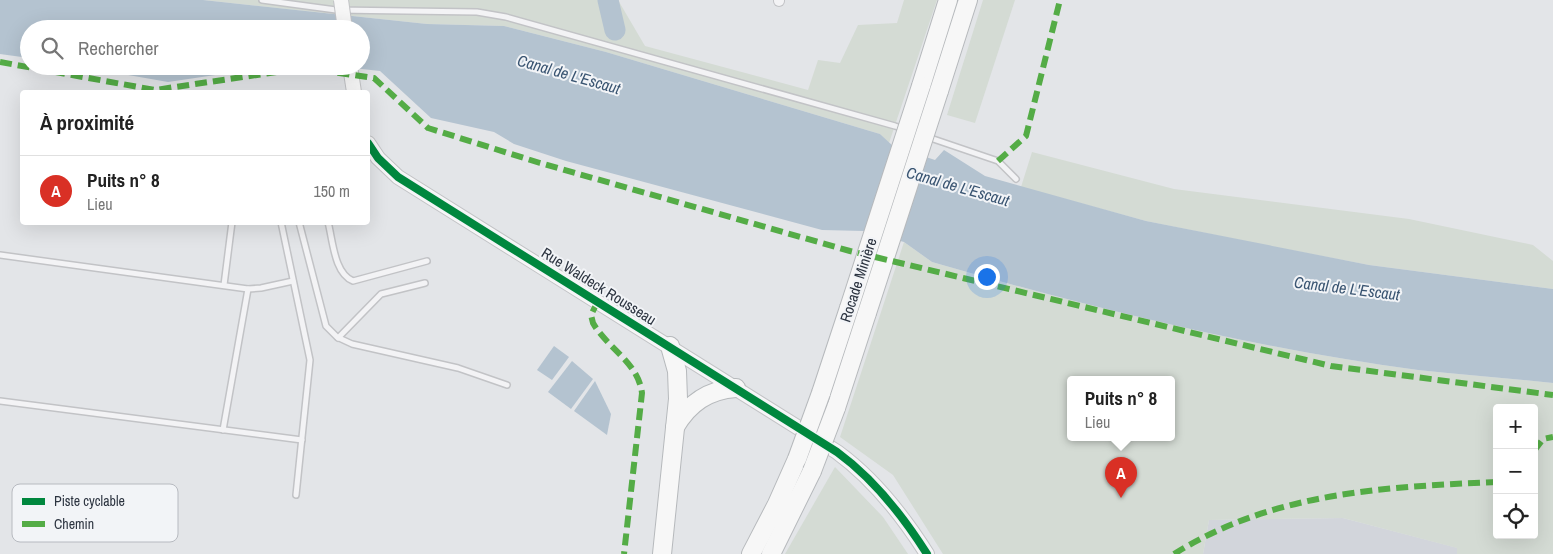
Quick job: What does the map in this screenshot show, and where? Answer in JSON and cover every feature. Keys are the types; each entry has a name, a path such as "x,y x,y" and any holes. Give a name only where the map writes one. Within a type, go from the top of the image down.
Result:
{"highway":[{"name":"Rocade Minière","path":"751,554 777,504 797,459 821,394 948,0"},
{"name":"Rocade Minière","path":"771,554 812,471 836,408 968,0"},
{"path":"662,554 678,380 670,346"},
{"path":"674,430 684,414 700,398 718,390 736,388"}],"street":[{"path":"341,0 344,20"},
{"path":"351,75 354,90"},
{"name":"Rue Waldeck Rousseau","path":"370,146 378,158 398,177 670,346 825,444 853,464 902,517 927,554"}],"lane":[{"path":"262,0 336,10 477,12 506,17 895,126 998,161 1016,179"},
{"path":"224,285 232,225"},
{"path":"282,225 310,360 296,494"},
{"path":"300,225 326,326 338,338 352,344 458,368 507,385"},
{"path":"329,225 340,271 353,281 427,261"},
{"path":"0,255 248,288 261,288 293,281"},
{"path":"338,338 381,294 425,283"},
{"path":"223,430 248,288"},
{"path":"0,401 302,440"}],"shaded area":[{"path":"203,0 618,0 645,46 808,90 818,60 840,63 858,25 897,23 904,0 937,0 889,143 880,134 606,52 504,26 427,24"},
{"path":"983,0 1015,0 975,123 947,115"},
{"path":"1032,152 1174,189 1409,219 1533,245 1553,261 1553,289 1369,265 1146,221 1021,187"},
{"path":"904,242 932,262 1112,311 1173,325 1356,361 1418,370 1553,383 1553,554 1457,554 1457,548 1343,518 1209,520 1203,554 943,554 893,475 840,437"},
{"path":"835,467 883,517 908,554 785,554"},
{"path":"1343,518 1458,548 1457,554 1203,554 1209,520"}],"water":[{"name":"Canal de L'Escaut","path":"0,0 203,0 427,24 504,26 606,52 880,134 893,146 935,160 944,150 985,176 1146,221 1369,265 1553,289 1553,383 1418,370 1356,361 1173,325 1112,311 932,262 904,242 864,231 822,230 566,161 514,144 494,132 431,118 380,71 370,70 370,20 20,20 20,57 0,54"},
{"path":"128,75 215,75 168,82"},
{"path":"554,346 569,357 552,380 537,370"},
{"path":"572,361 593,379 571,409 548,392"},
{"path":"595,381 611,414 607,435 574,411"}],"waterway":[{"path":"608,0 615,30"}],"marked path":[{"path":"998,161 1026,136 1060,0"},
{"path":"0,62 20,66"},
{"path":"72,75 155,90"},
{"path":"155,90 257,75"},
{"path":"353,75 374,78 428,128 540,163 850,251 1331,366 1553,395"},
{"path":"598,301 591,315 593,323 635,372 642,393 624,554"},
{"path":"1536,449 1543,439 1553,437"},
{"path":"1174,554 1212,533 1250,517 1290,505 1371,491 1493,482"}],"cycle path":[{"path":"370,146 378,158 398,177 837,452 863,474 887,499 927,554"}],"place":[{"name":"Puits n° 8","path":"1121,498"}]}
